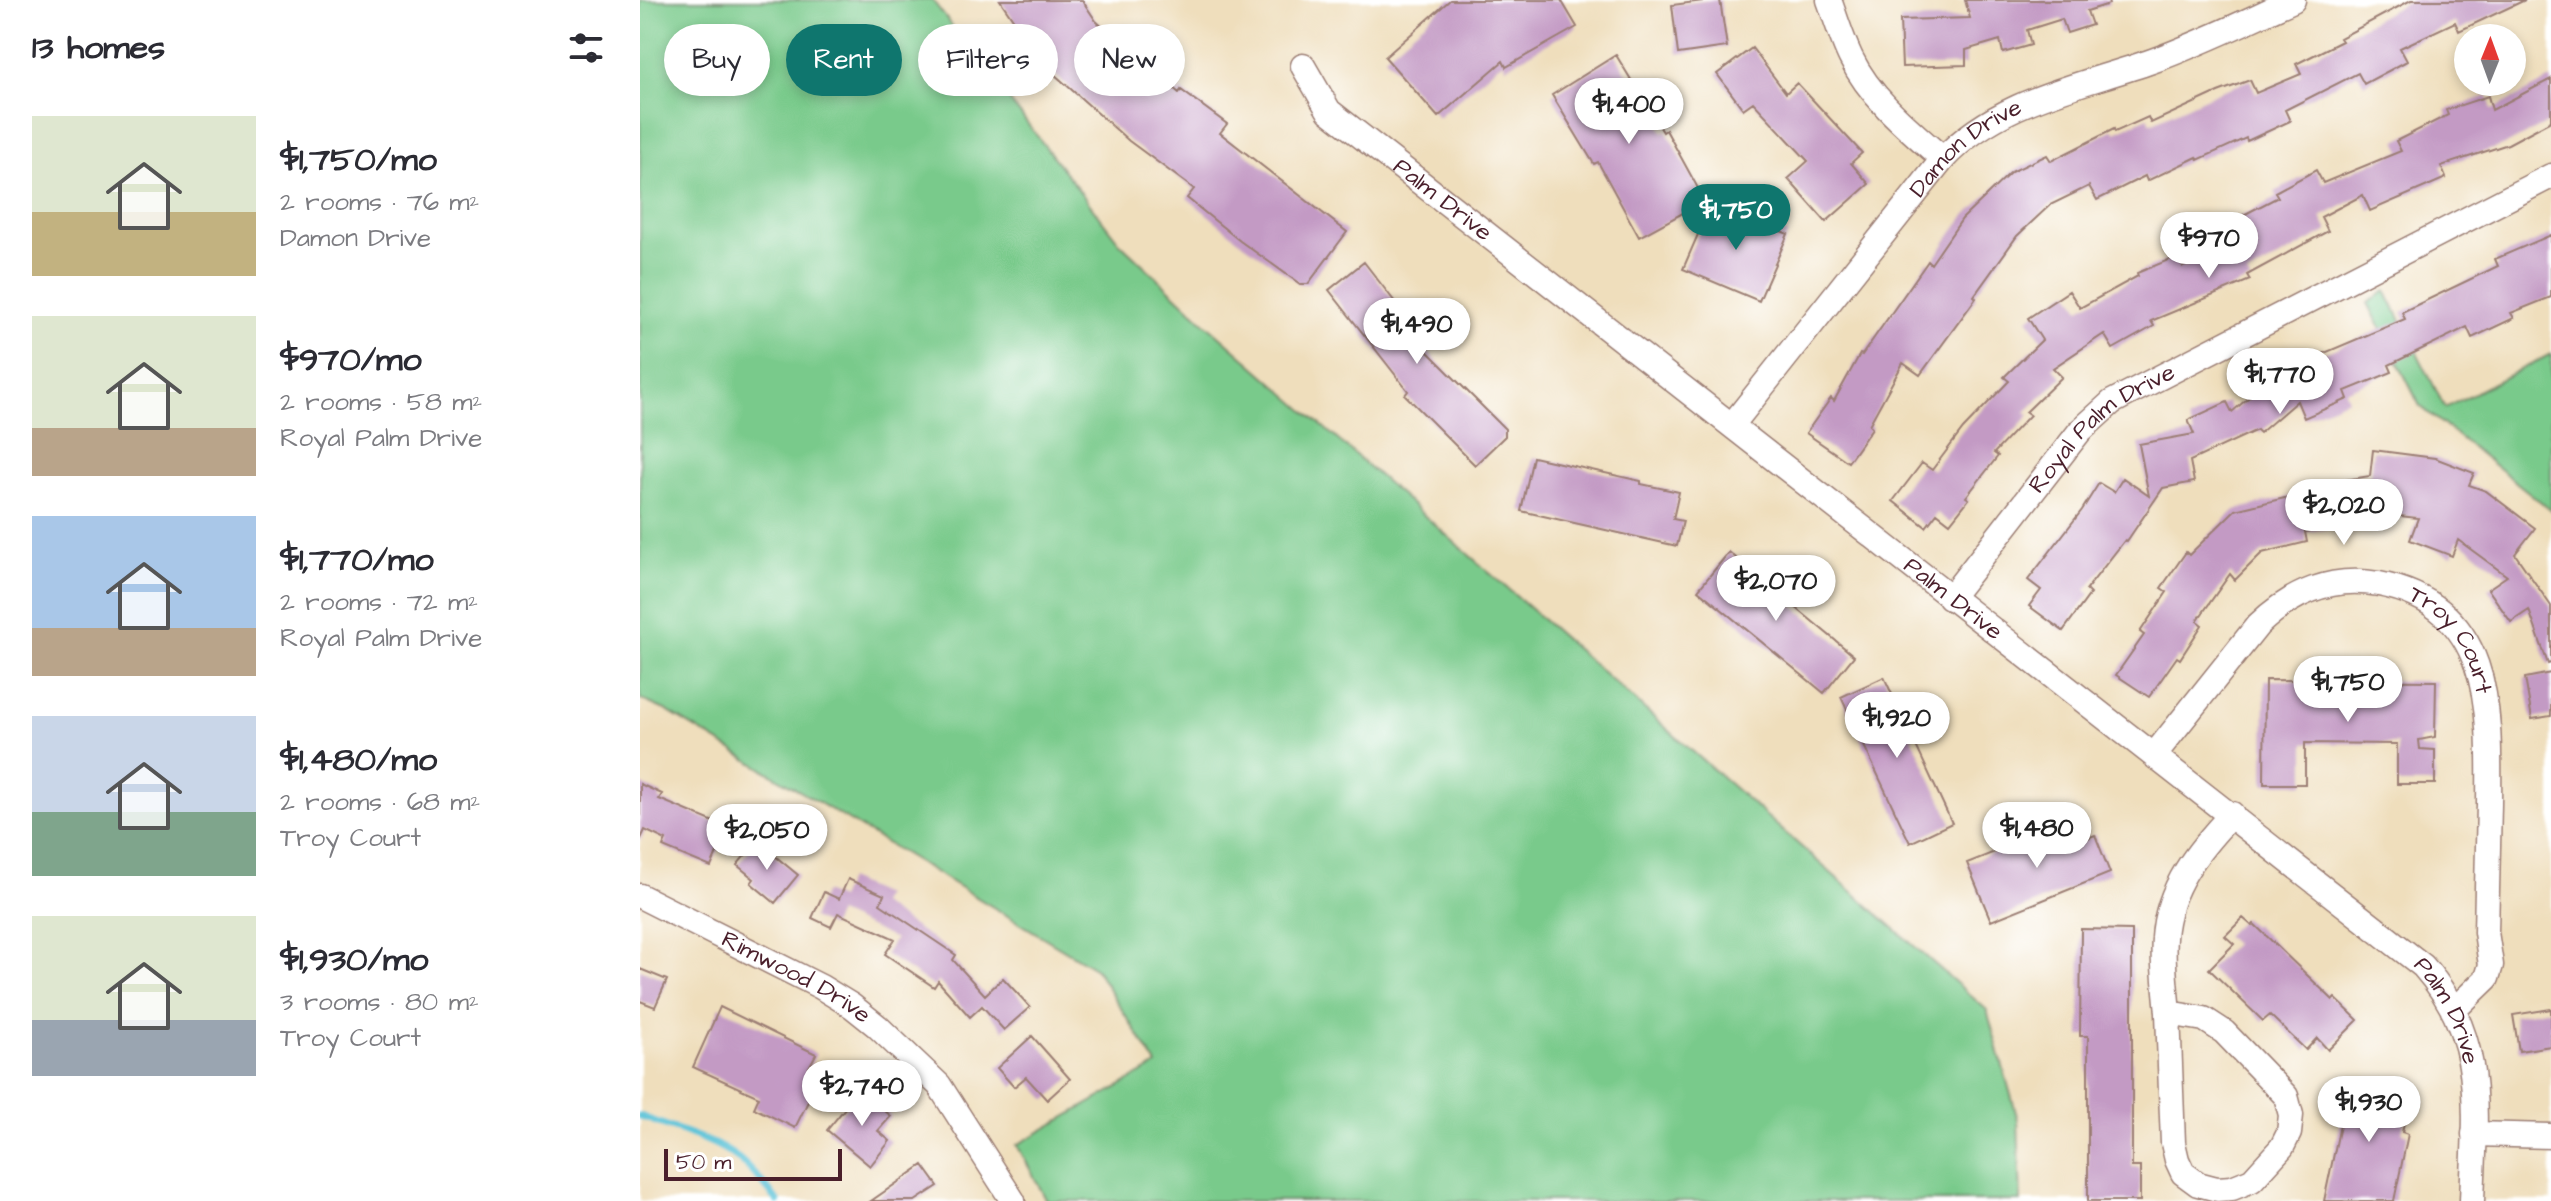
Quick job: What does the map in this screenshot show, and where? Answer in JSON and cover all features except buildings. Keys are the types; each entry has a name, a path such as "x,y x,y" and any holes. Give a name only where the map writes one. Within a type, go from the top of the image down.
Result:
{"street":[{"path":"1829,0 1852,60 1869,85 1903,124 1943,159"},
{"name":"Damon Drive","path":"1732,425 1961,139 2025,102 2154,60 2245,10 2293,0"},
{"name":"Palm Drive","path":"1303,66 1329,111 2423,966 2440,984 2454,1010 2469,1051 2474,1076 2472,1201"},
{"name":"Royal Palm Drive","path":"1950,598 2080,431 2112,402 2551,176"},
{"name":"Troy Court","path":"2155,754 2258,625 2299,593 2348,581 2373,582 2397,587 2423,599 2443,614 2463,636 2475,658 2484,683 2490,727 2486,932 2491,965 2487,978 2454,1010"},
{"path":"2168,1013 2204,1019 2224,1032 2286,1096 2291,1115 2289,1133 2282,1147 2252,1180 2232,1188 2217,1189 2198,1184 2183,1173 2173,1143 2164,949 2167,915 2173,896 2195,855 2232,814"},
{"name":"Rimwood Drive","path":"640,896 821,987 865,1016 939,1085 1013,1201"},
{"path":"2474,1134 2551,1136"}],"green space":[{"path":"640,0 932,0 951,24 918,24 918,96 1006,96 1119,242 1205,323 1987,1010 2018,1120 2021,1201 1047,1201 1017,1145 1157,1065 1096,969 665,710 640,699"},
{"path":"2386,291 2445,408 2551,354 2551,510 2420,406 2368,303"}],"waterway":[{"path":"640,1116 728,1152 750,1169 778,1201"}]}
